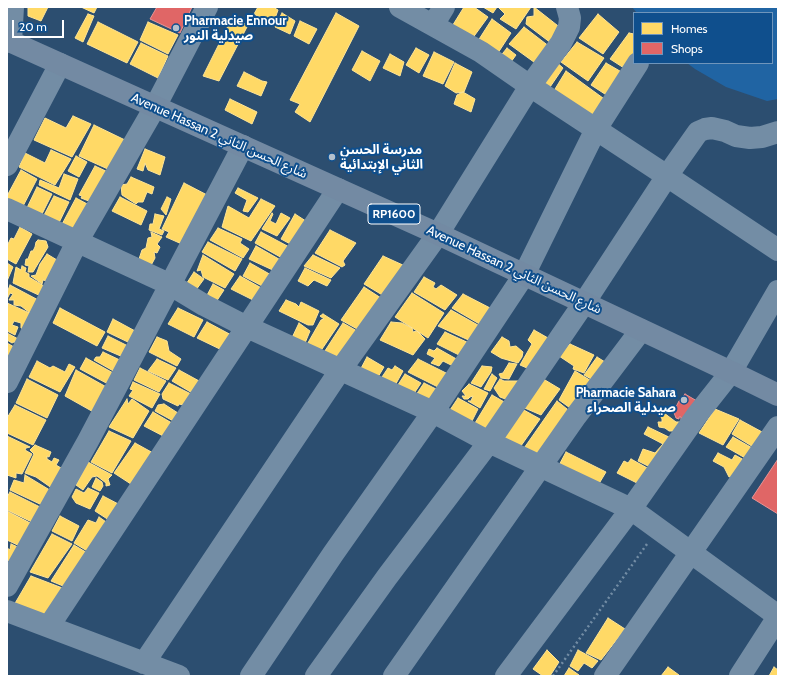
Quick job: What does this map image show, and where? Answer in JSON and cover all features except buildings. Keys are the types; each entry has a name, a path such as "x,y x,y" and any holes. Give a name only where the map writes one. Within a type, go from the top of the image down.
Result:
{"main road":[{"name":"Avenue Hassan 2 شارع الحسن الثاني","path":"9,42 438,234 778,395"}],"street":[{"path":"9,42 13,7"},
{"path":"7,382 77,242 155,107 207,7"},
{"path":"400,7 439,16 481,52 530,86 778,250"},
{"path":"144,663 341,369 438,234 530,86 561,43 569,27 570,18 567,7"},
{"path":"7,165 60,64"},
{"path":"251,676 333,554 433,412 524,275 596,129 637,64"},
{"path":"316,676 387,577 489,442 698,132 712,128 725,131 736,136 750,138 762,137 778,132"},
{"path":"7,586 88,441 243,146"},
{"path":"49,626 338,189"},
{"path":"7,209 171,285 204,305 247,327 433,412 489,442 631,509 692,552 778,617 740,676"},
{"path":"506,676 631,509 697,415 731,372 778,291"},
{"path":"394,676 576,416 641,330"},
{"path":"605,676 778,427"},
{"path":"7,611 179,676"}],"path":[{"path":"553,676 658,528"}],"shaded area":[{"path":"632,7 778,7 778,99 767,101 726,87 688,64 773,64 773,12 636,12"}],"place":[{"name":"Pharmacie Ennour صيدلية النور","path":"176,28"},
{"name":"مدرسة الحسن الثاني الإبتدائية","path":"332,157"},
{"name":"Pharmacie Sahara صيدلية الصحراء","path":"684,400"}]}
